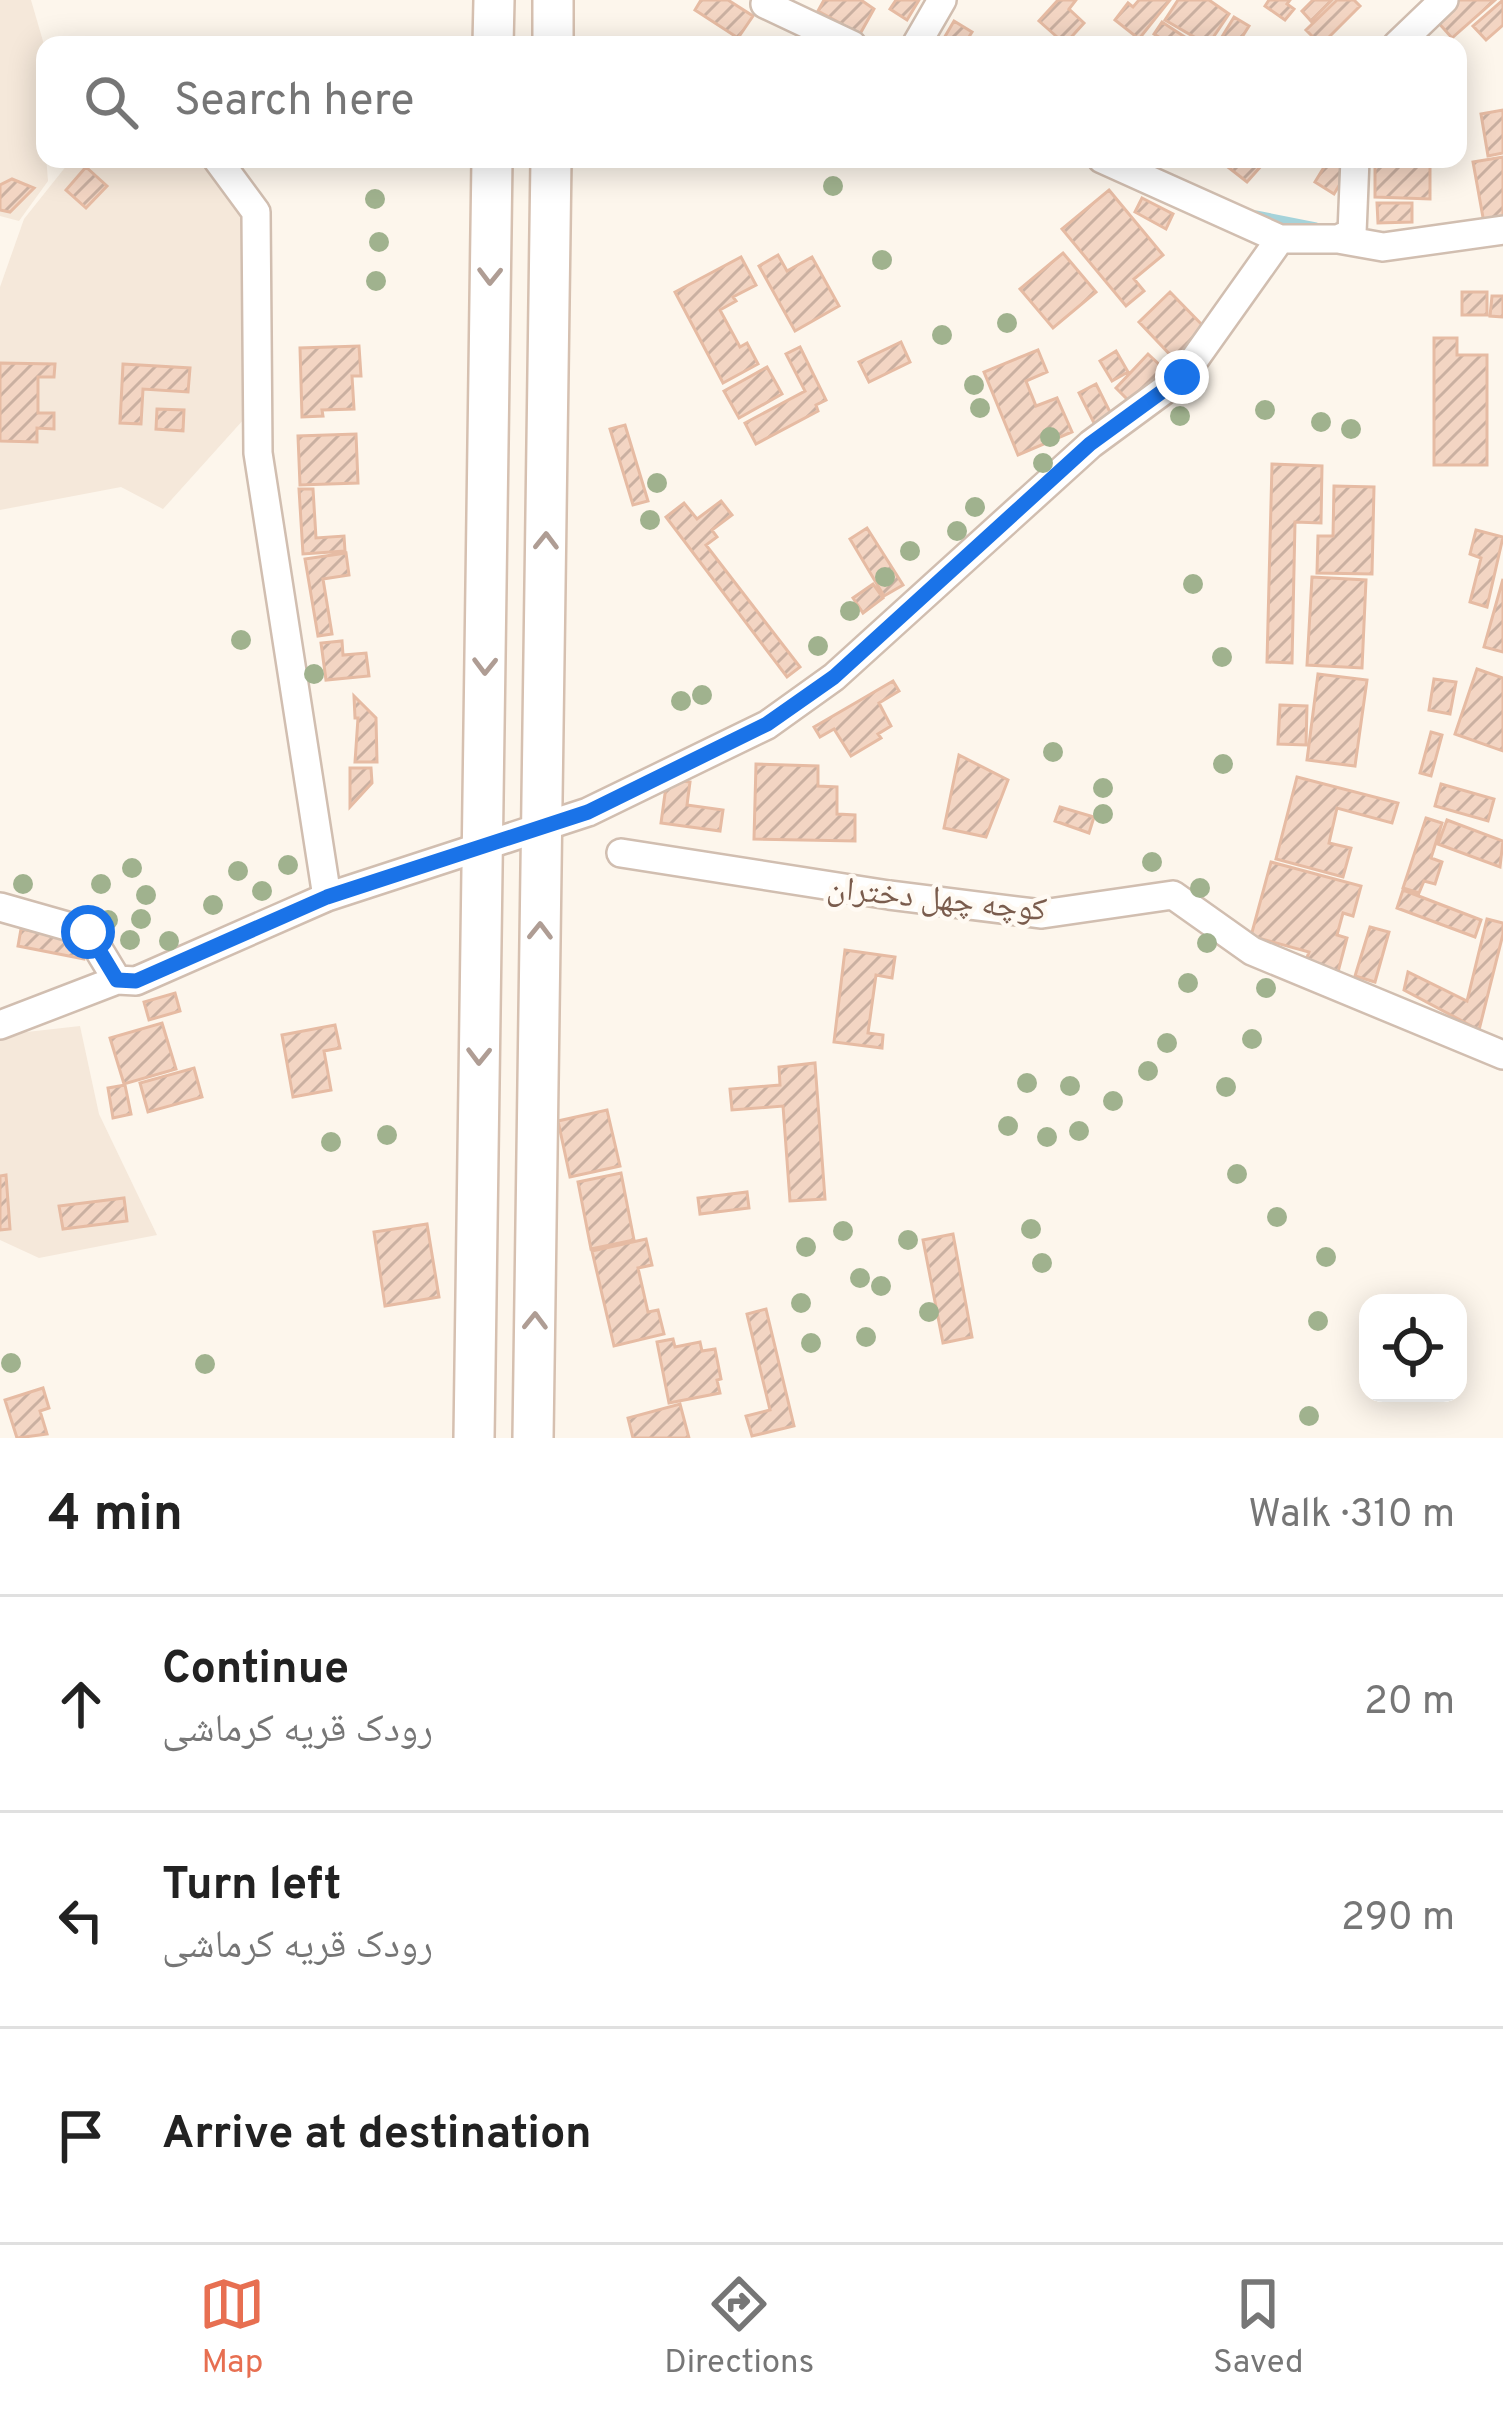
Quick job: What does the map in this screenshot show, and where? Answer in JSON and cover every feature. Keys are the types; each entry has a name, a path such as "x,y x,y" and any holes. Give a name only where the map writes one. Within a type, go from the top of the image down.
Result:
{"street":[{"path":"493,36 494,0"},
{"path":"553,0 553,36"},
{"path":"921,36 942,0"},
{"path":"1406,36 1444,0"},
{"path":"765,4 833,36"},
{"path":"224,168 256,212 258,453 327,897"},
{"path":"474,1438 492,168"},
{"path":"533,1438 551,168"},
{"path":"1122,168 1280,239 1338,239 1383,248 1503,230"},
{"path":"1338,239 1352,233 1355,168"},
{"path":"0,1025 117,980 136,981 327,897 588,812 767,724 834,677 1090,444 1182,377 1280,239"},
{"name":"کوچه چهل دختران","path":"621,854 1042,914 1173,895 1252,951 1503,1055"},
{"path":"0,907 88,932 117,980"}],"shaded area":[{"path":"0,0 31,0 42,36 36,36 36,168 47,168 48,181 19,221 0,216"},
{"path":"65,168 219,168 252,203 253,409 163,509 121,487 0,510 0,287 24,219"},
{"path":"80,1026 99,1114 157,1235 39,1258 0,1240 0,1035"}],"building":[{"path":"701,0 728,0 753,16 735,36 695,10"},
{"path":"824,0 861,0 874,9 860,34 818,11"},
{"path":"896,0 919,0 907,20 890,9"},
{"path":"1058,0 1076,0 1069,9 1084,23 1072,36 1056,36 1039,21"},
{"path":"1139,0 1170,0 1141,36 1115,20 1128,3 1133,7"},
{"path":"1178,0 1209,0 1229,14 1214,36 1193,36 1165,20"},
{"path":"1269,0 1290,0 1287,4 1294,9 1285,20 1265,6"},
{"path":"1313,0 1332,0 1311,21 1302,11"},
{"path":"1337,0 1354,0 1360,6 1330,36 1312,36 1306,30"},
{"path":"1457,0 1495,0 1454,36 1435,19"},
{"path":"1503,0 1503,25 1486,40 1473,26"},
{"path":"1234,17 1249,26 1243,36 1222,36"},
{"path":"954,21 972,32 970,36 945,36"},
{"path":"1162,22 1183,36 1157,36"},
{"path":"1503,110 1503,153 1488,156 1481,114"},
{"path":"1503,157 1503,219 1484,223 1473,162"},
{"path":"85,168 107,186 86,208 66,190"},
{"path":"1229,168 1259,168 1247,182"},
{"path":"1324,168 1350,168 1334,194 1315,182"},
{"path":"1375,168 1430,168 1430,199 1375,197"},
{"path":"12,179 34,188 10,212 0,210 0,185"},
{"path":"1109,190 1163,255 1134,279 1144,291 1126,306 1062,229"},
{"path":"1142,198 1173,214 1166,229 1135,212"},
{"path":"1377,203 1412,203 1412,222 1378,223"},
{"path":"1063,253 1096,292 1053,328 1020,289"},
{"path":"778,255 787,271 812,257 839,306 795,331 759,266"},
{"path":"741,257 756,285 720,310 740,347 747,343 758,364 723,383 675,292"},
{"path":"1170,292 1210,333 1179,364 1139,322"},
{"path":"1462,292 1487,292 1487,315 1462,315"},
{"path":"1492,296 1503,296 1503,317 1490,316"},
{"path":"1434,338 1457,338 1457,355 1487,355 1487,465 1434,465"},
{"path":"901,342 910,362 869,382 859,362"},
{"path":"359,346 361,376 352,376 354,409 322,410 323,416 302,417 300,348"},
{"path":"800,347 826,400 816,405 818,411 756,444 745,423 805,391 786,354"},
{"path":"1038,350 1047,372 1026,381 1036,406 1057,398 1072,432 1018,455 984,372"},
{"path":"1116,351 1128,372 1112,381 1100,361"},
{"path":"1148,354 1161,366 1167,359 1173,365 1134,406 1116,388"},
{"path":"0,363 55,364 54,377 38,377 38,413 54,413 54,429 37,428 37,442 0,441"},
{"path":"123,364 190,368 188,392 143,389 141,424 120,423"},
{"path":"767,367 782,394 739,418 724,391"},
{"path":"1096,384 1112,416 1095,425 1079,393"},
{"path":"157,409 184,410 183,431 156,429"},
{"path":"625,425 648,501 633,505 610,429"},
{"path":"356,434 358,483 300,485 298,436"},
{"path":"1272,464 1322,466 1321,523 1295,522 1292,663 1267,662"},
{"path":"1334,486 1374,487 1372,574 1317,573 1318,536 1333,536"},
{"path":"299,489 313,489 316,538 344,536 345,551 303,554"},
{"path":"721,501 732,515 712,530 717,537 706,545 800,667 787,677 666,517 684,503 697,519"},
{"path":"867,528 903,585 884,596 850,539"},
{"path":"1476,530 1503,537 1487,607 1470,602 1481,558 1470,554"},
{"path":"346,553 349,575 323,579 332,634 318,636 305,559"},
{"path":"1312,577 1366,580 1362,668 1307,665"},
{"path":"1503,579 1503,652 1484,647"},
{"path":"873,584 883,598 863,613 853,598"},
{"path":"342,641 343,655 366,653 369,676 326,680 321,643"},
{"path":"1477,669 1503,678 1503,751 1455,734"},
{"path":"1318,674 1367,680 1355,766 1307,760"},
{"path":"1434,679 1456,682 1450,714 1429,710"},
{"path":"893,681 899,691 879,703 891,726 878,734 881,738 851,756 834,729 820,737 814,727"},
{"path":"354,696 376,718 377,762 355,762 358,718"},
{"path":"1280,705 1307,706 1306,745 1278,744"},
{"path":"1431,732 1442,735 1431,776 1420,773"},
{"path":"959,755 1008,780 986,837 944,828"},
{"path":"756,764 818,766 818,786 837,787 837,814 855,815 855,841 754,839"},
{"path":"350,768 371,768 372,783 350,807"},
{"path":"1297,777 1398,803 1392,823 1337,808 1329,843 1351,848 1343,877 1276,859"},
{"path":"667,779 690,782 687,805 723,810 720,831 661,823"},
{"path":"1441,784 1494,799 1488,821 1435,806"},
{"path":"1060,807 1094,817 1089,833 1055,821"},
{"path":"1426,818 1442,823 1431,858 1442,862 1435,884 1424,881 1419,893 1403,888"},
{"path":"1447,820 1503,841 1500,867 1438,844"},
{"path":"1271,862 1361,886 1353,916 1343,913 1337,935 1347,938 1338,972 1305,963 1309,952 1251,936"},
{"path":"1403,890 1481,920 1475,937 1397,908"},
{"path":"1487,919 1503,923 1503,934 1479,1030 1404,990 1408,972 1467,1001"},
{"path":"1370,927 1389,932 1375,982 1355,976"},
{"path":"21,929 88,942 84,959 18,946"},
{"path":"845,950 895,957 892,978 876,975 868,1033 883,1035 882,1048 834,1042"},
{"path":"175,993 180,1011 149,1020 144,1002"},
{"path":"162,1023 176,1069 124,1084 110,1038"},
{"path":"335,1025 340,1048 324,1051 331,1090 293,1097 282,1035"},
{"path":"815,1063 825,1199 790,1201 783,1106 732,1110 730,1089 780,1085 779,1067"},
{"path":"194,1068 202,1097 148,1112 140,1083"},
{"path":"125,1085 131,1114 113,1118 108,1088"},
{"path":"607,1110 620,1166 570,1177 558,1121"},
{"path":"621,1173 634,1240 591,1249 578,1182"},
{"path":"6,1175 10,1229 0,1230 0,1176"},
{"path":"747,1192 749,1208 700,1214 698,1198"},
{"path":"124,1198 127,1221 63,1229 59,1206"},
{"path":"427,1224 439,1297 385,1306 374,1232"},
{"path":"953,1234 972,1337 943,1343 923,1240"},
{"path":"646,1239 652,1265 638,1268 648,1312 658,1310 664,1334 614,1346 592,1251"},
{"path":"766,1309 794,1426 752,1436 746,1416 770,1410 747,1314"},
{"path":"673,1339 675,1347 700,1342 702,1351 715,1349 720,1393 669,1403 657,1342"},
{"path":"43,1388 49,1408 40,1411 47,1434 17,1438 5,1400"},
{"path":"680,1404 689,1438 633,1438 628,1418"}],"waterway":[{"path":"1256,215 1316,227"}],"route":[{"path":"88,932 117,980 136,981 327,897 588,812 767,724 834,677 1090,444 1182,377"}]}
